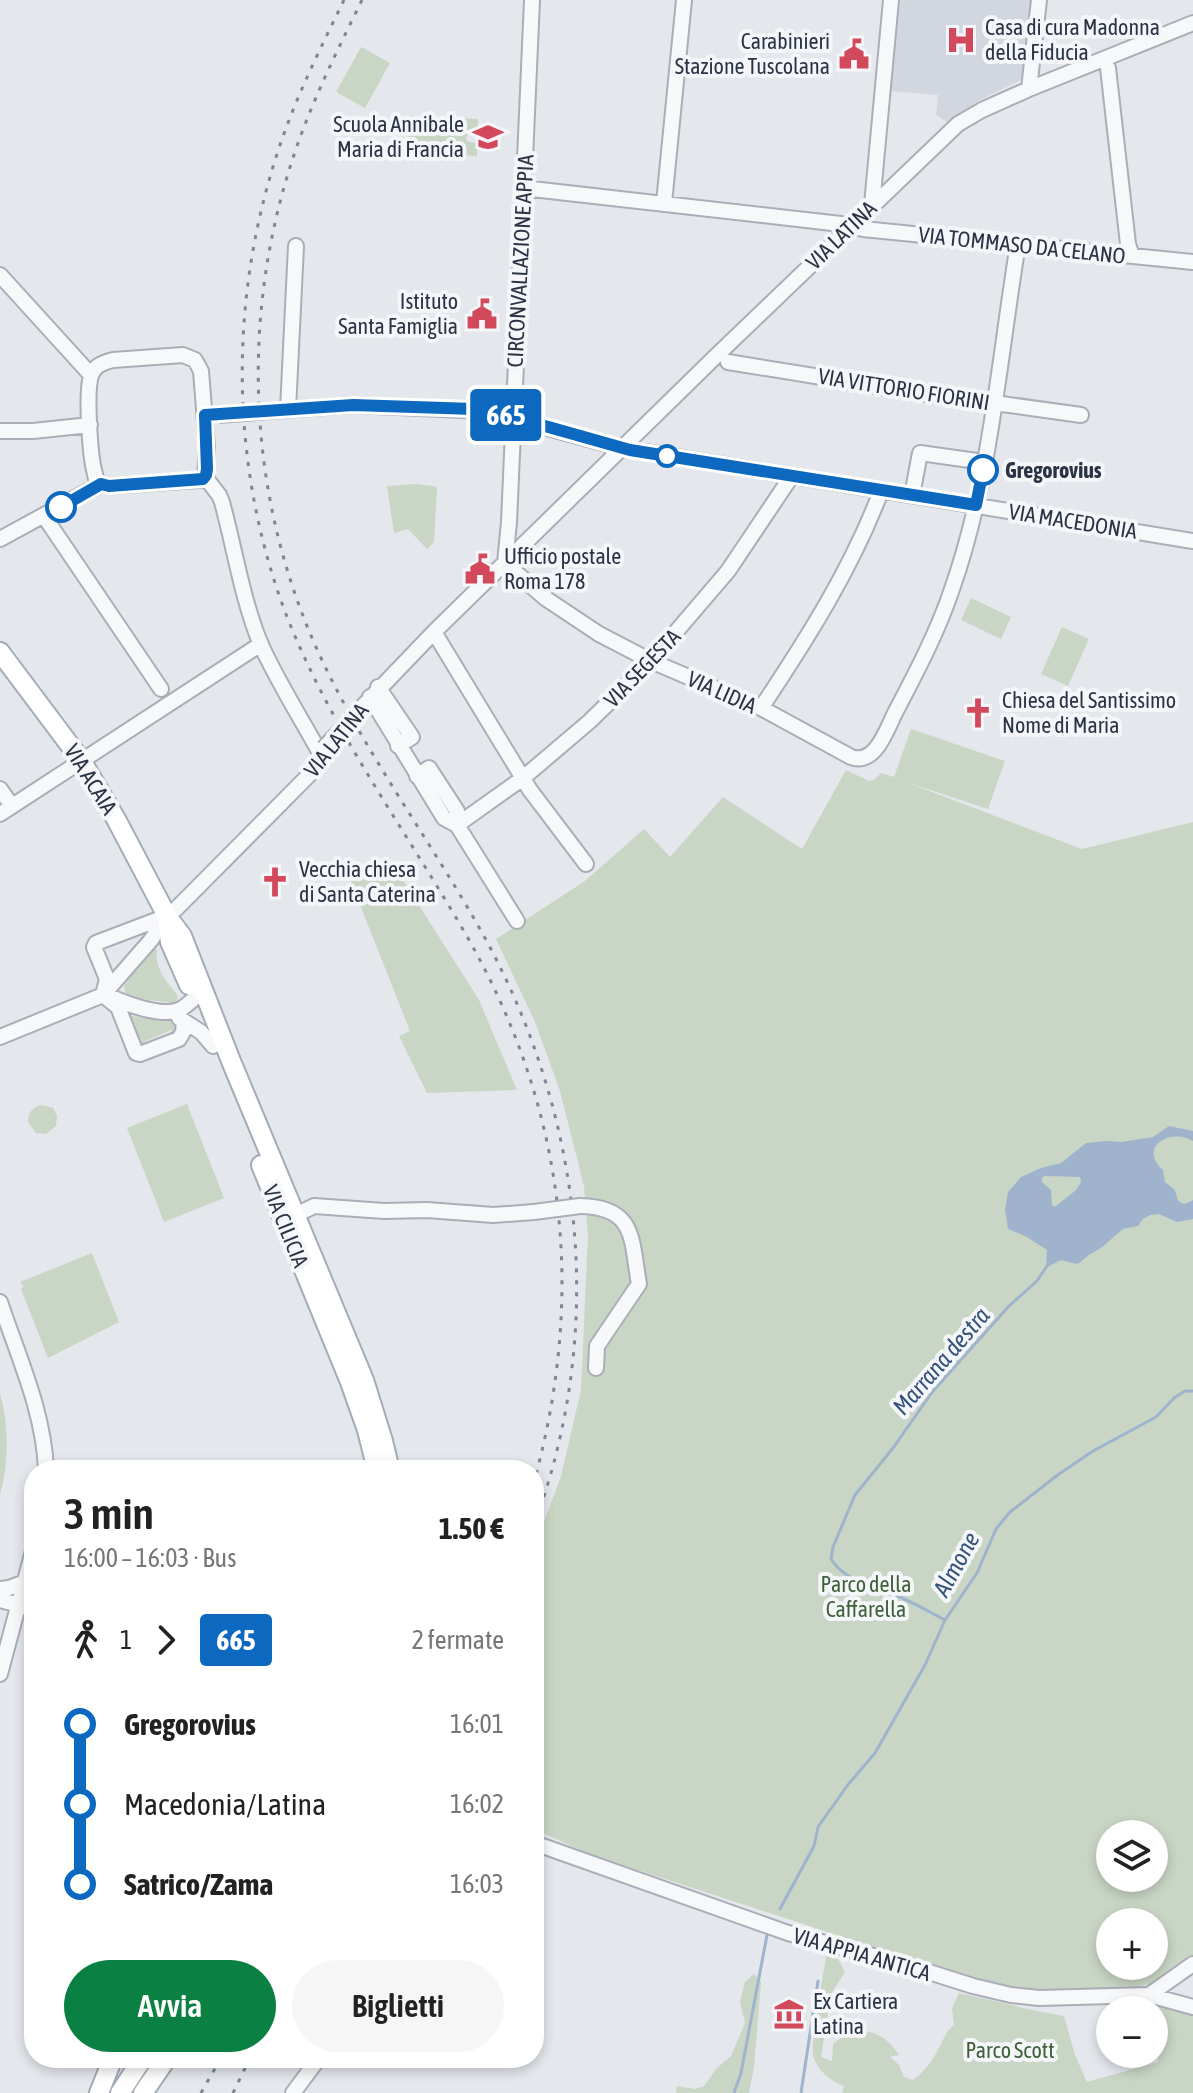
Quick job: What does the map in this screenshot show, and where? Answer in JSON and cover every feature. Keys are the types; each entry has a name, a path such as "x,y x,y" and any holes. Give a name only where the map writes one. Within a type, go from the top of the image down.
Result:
{"main road":[{"name":"VIA ACAIA","path":"0,652 81,760 116,819 167,916 182,936 196,990"},
{"name":"VIA CILICIA","path":"196,990 213,1046 350,1382 374,1460"},
{"name":"VIA CILICIA","path":"196,990 231,1061 364,1380 388,1460"},
{"path":"99,2093 109,2068"},
{"path":"120,2093 136,2068"},
{"path":"128,2093 153,2068"},
{"path":"146,2093 157,2068"}],"street":[{"name":"CIRCONVALLAZIONE APPIA","path":"505,563 532,0"},
{"path":"664,203 684,0"},
{"path":"872,205 891,0"},
{"path":"1029,89 1039,0"},
{"name":"VIA LATINA","path":"167,916 195,893 310,774 322,751 434,632 958,124 1029,89 1193,23"},
{"path":"1108,68 1128,244 1132,256"},
{"name":"VIA TOMMASO DA CELANO","path":"523,188 851,225 863,229 1193,262"},
{"path":"976,505 1018,244"},
{"path":"288,410 296,246"},
{"path":"0,275 91,375"},
{"path":"189,356 201,371 212,415 205,477 199,480 109,486 101,484 96,478 89,385 91,375 99,366 113,360 189,356"},
{"name":"VIA VITTORIO FIORINI","path":"728,362 994,405 1081,415"},
{"name":"VIA MACEDONIA","path":"212,415 363,405 474,409 621,448 1193,541"},
{"path":"0,431 90,425"},
{"path":"912,495 920,453 984,462"},
{"path":"205,477 223,505 238,573 261,644 283,689 322,751"},
{"name":"VIA SEGESTA","path":"457,825 523,778 598,713 651,661 728,571 791,477"},
{"path":"0,539 101,484"},
{"path":"761,708 799,651 833,591 881,491"},
{"name":"VIA LIDIA","path":"505,563 575,619 651,661 761,708 851,757 864,759 873,752 884,733 938,626 953,587 976,505"},
{"path":"44,516 161,689"},
{"path":"509,522 531,529 542,527"},
{"path":"434,632 523,778 586,864"},
{"path":"0,789 6,810 261,644"},
{"path":"371,696 412,737 398,746 417,776 429,768 457,811 457,825 517,921"},
{"path":"0,1037 103,995 151,940 167,916"},
{"path":"103,995 107,979 94,947 96,943 167,916"},
{"path":"103,995 134,1006 176,1011 196,990"},
{"path":"103,995 118,1007 136,1053 179,1039 184,1021"},
{"path":"164,1011 201,1032 213,1046"},
{"path":"296,1215 314,1206 493,1215 580,1206 605,1208 622,1219 630,1234 639,1284 597,1346 596,1368"},
{"path":"0,1302 39,1421 45,1460"},
{"path":"0,1589 24,1588"},
{"path":"0,1674 18,1606 24,1596"},
{"path":"0,1600 24,1607"},
{"name":"VIA APPIA ANTICA","path":"544,1851 788,1933 973,1986 1039,1998 1149,1995 1193,2007"},
{"path":"1149,1995 1193,1964"},
{"path":"293,2093 312,2068"}],"shaded area":[{"name":"Casa di cura Madonna della Fiducia","path":"900,0 1031,0 1023,79 978,101 947,122 936,115 938,95 891,91"}],"green space":[{"path":"361,47 390,63 365,108 336,92"},
{"path":"410,116 478,119 478,132 468,132 466,139 477,143 477,156 408,152"},
{"path":"415,484 437,488 434,542 427,549 408,529 394,533 387,486"},
{"path":"971,598 1011,617 1001,639 961,620"},
{"path":"1062,627 1089,639 1068,686 1041,674"},
{"name":"Parco della Caffarella","path":"911,729 1005,761 988,809 906,782 1082,849 1193,822 1193,1956 1168,1975 1168,1908 1096,1908 1096,1980 1159,1980 1150,1984 1088,1990 1012,1990 589,1854 544,1834 544,1522 561,1476 581,1390 588,1235 584,1186 560,1091 535,1022 496,939 585,881 644,829 670,857 723,797 802,849 846,770 869,781 881,773 894,777"},
{"path":"389,858 479,1000 517,1090 427,1093 399,1036 410,1031 351,882"},
{"path":"154,947 159,969 178,996 176,1003 126,995 124,986"},
{"path":"127,1012 131,1016 169,1021 170,1018 180,1024 174,1036 171,1030 144,1042 146,1048 141,1049"},
{"path":"187,1104 224,1198 164,1222 127,1128"},
{"path":"42,1105 53,1108 57,1116 56,1126 46,1134 36,1133 28,1122 31,1111"},
{"path":"92,1253 119,1322 48,1358 20,1282"},
{"path":"0,1393 7,1444 0,1495"},
{"name":"Parco Scott","path":"826,1956 838,1959 845,1972 831,1994 821,2057 832,2061 833,2044 852,2029 868,2032 889,2043 899,2055 890,2057 899,2065 904,2077 913,2080 928,2066 954,2025 952,2008 959,1993 1064,2016 1075,2055 1087,2082 1137,2068 1168,2068 1168,2009 1193,2013 1193,2093 842,2093 844,2086 825,2075 813,2056"},
{"path":"754,1974 761,1982 749,2093 676,2093 677,2086 695,2089 704,2086 731,2056 745,2023 740,2002 745,1982"}],"water":[{"path":"1169,1126 1193,1131 1193,1141 1184,1137 1166,1138 1155,1147 1154,1154 1163,1170 1165,1182 1174,1190 1179,1201 1185,1204 1193,1200 1193,1219 1177,1222 1159,1214 1150,1215 1138,1226 1123,1229 1078,1264 1062,1260 1046,1268 1047,1250 1008,1229 1005,1210 1008,1192 1021,1177 1061,1163 1086,1143 1153,1137","holes":["1080,1177 1081,1182 1076,1190 1055,1207 1052,1205 1051,1190 1042,1178"]}],"waterway":[{"name":"Marrana destra","path":"945,1620 846,1574 831,1559 833,1547 855,1495 933,1391 1009,1306 1037,1281 1047,1266"},
{"name":"Almone","path":"780,1909 814,1846 818,1827 875,1753 925,1665 945,1620 977,1573 996,1529 1010,1512 1059,1474 1093,1451 1156,1417 1185,1391 1193,1391"},
{"name":"Almone","path":"734,2093 741,2073 767,1935"},
{"path":"801,2093 818,1981"}],"railway":[{"path":"344,0 294,108 263,202 251,260 244,318 242,377 245,436 253,495 266,552 302,652 344,734 465,933 499,998 525,1065 545,1132 557,1200 562,1270 560,1340 539,1460"},
{"path":"362,0 324,80 291,164 266,269 258,376 267,483 278,536 310,634 353,721 480,929 515,999 542,1071 562,1146 573,1221 577,1297 571,1374 557,1450 544,1492"},
{"path":"201,2093 215,2068"},
{"path":"233,2093 245,2068"}],"bus line":[{"name":"665","path":"61,507 101,484 203,479 207,469 205,415 342,405 474,409 630,450 976,505 983,470"}],"place":[{"name":"Casa di cura Madonna della Fiducia","path":"961,40"},
{"name":"Carabinieri Stazione Tuscolana","path":"854,54"},
{"name":"Scuola Annibale Maria di Francia","path":"488,137"},
{"name":"Istituto Santa Famiglia","path":"482,314"},
{"name":"Gregorovius","path":"983,470"},
{"name":"Ufficio postale Roma 178","path":"480,569"},
{"name":"Chiesa del Santissimo Nome di Maria","path":"978,713"},
{"name":"Vecchia chiesa di Santa Caterina","path":"275,882"},
{"name":"Ex Cartiera Latina","path":"789,2014"}]}
